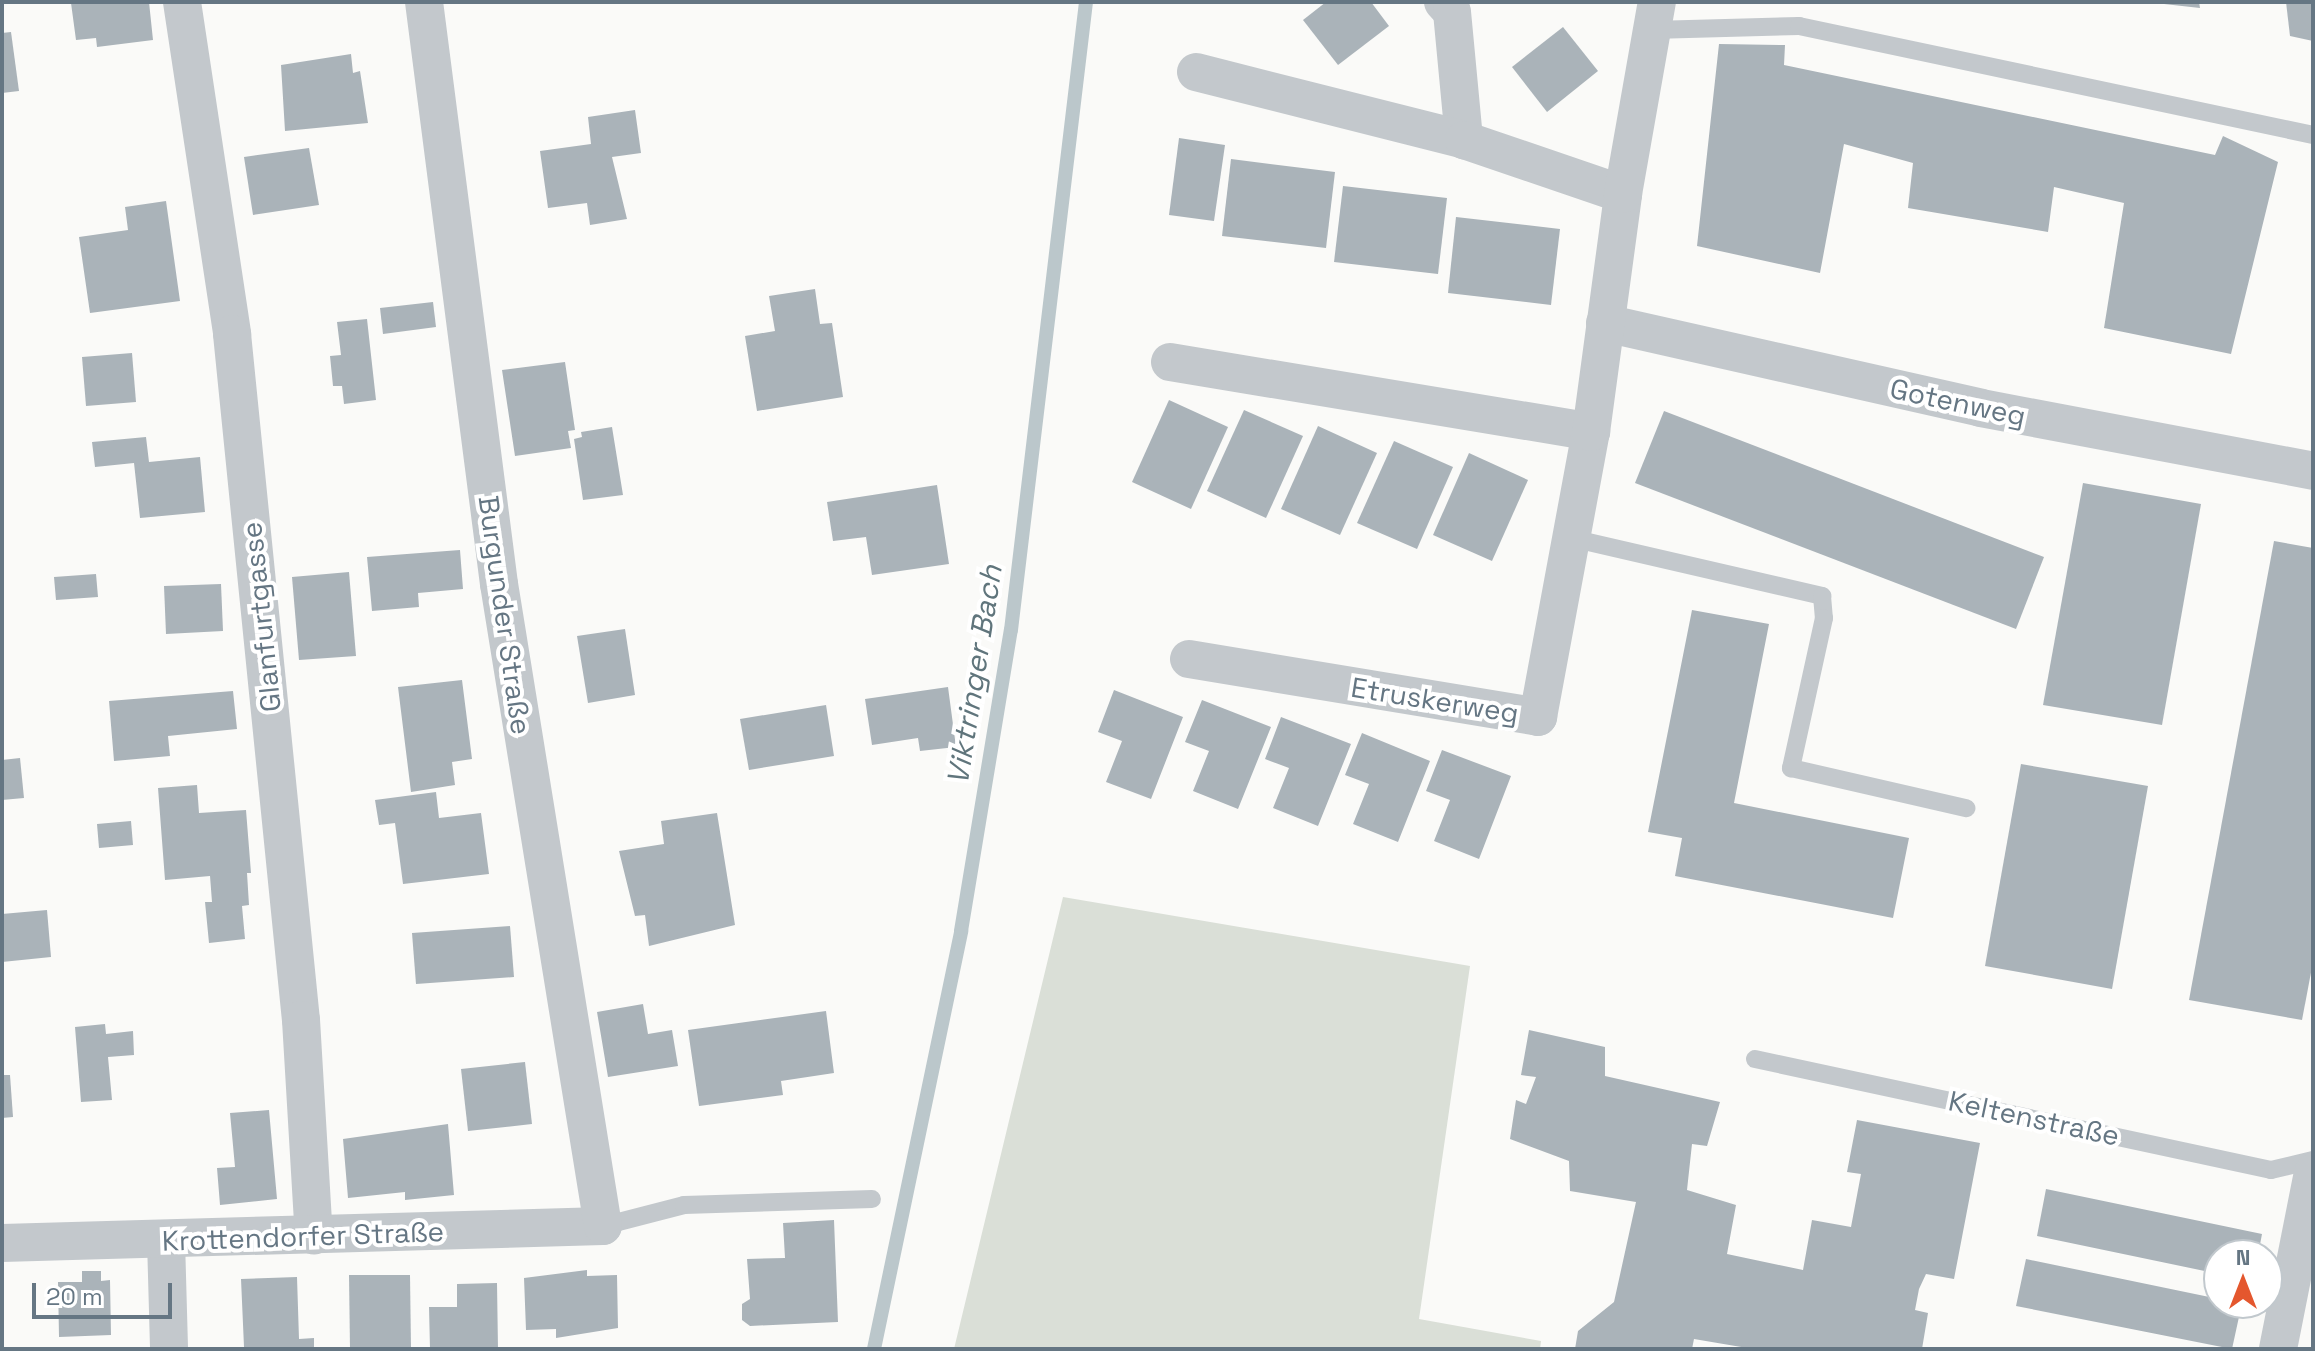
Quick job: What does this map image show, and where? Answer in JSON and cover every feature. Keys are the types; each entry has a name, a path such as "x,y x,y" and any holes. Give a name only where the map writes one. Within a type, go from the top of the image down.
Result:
{"street":[{"name":"Glanfurtgasse","path":"182,2 232,334 301,1020 314,1236"},
{"name":"Burgunder Straße","path":"424,2 501,598 603,1226"},
{"path":"1443,2 1452,12 1464,140"},
{"name":"Etruskerweg","path":"1189,659 1538,717 1591,432 1623,194 1655,16"},
{"path":"1196,72 1464,140 1623,194"},
{"name":"Gotenweg","path":"1605,323 1981,408 2313,471"},
{"path":"1170,362 1591,432"},
{"path":"2278,1349 2313,1172"},
{"name":"Krottendorfer Straße","path":"2,1243 603,1226"},
{"path":"166,1240 169,1349"}],"lane":[{"path":"1655,16 1799,26 2313,135"},
{"path":"1571,538 1822,596 1824,618 1791,768 1966,808"},
{"name":"Keltenstraße","path":"1755,1059 2271,1170 2313,1160"},
{"path":"603,1226 684,1205 872,1199"}],"shaded area":[{"path":"1063,897 1470,966 1419,1319 1541,1341 1540,1349 954,1349"}],"building":[{"path":"149,2 153,40 97,47 96,38 76,40 71,3"},
{"path":"1326,2 1371,2 1389,26 1338,65 1303,20"},
{"path":"2199,2 2200,8 2164,4"},
{"path":"2286,2 2313,2 2313,41 2290,36"},
{"path":"1563,27 1598,71 1547,112 1512,67"},
{"path":"11,32 19,91 2,93 2,33"},
{"path":"1719,44 1785,45 1784,65 2215,155 2223,136 2278,162 2231,354 2104,328 2124,203 2054,187 2048,232 1908,208 1913,163 1844,144 1820,273 1697,246"},
{"path":"351,54 353,73 360,71 368,123 285,131 281,65"},
{"path":"635,110 641,153 612,157 627,219 590,225 587,203 548,208 540,151 591,144 588,117"},
{"path":"1179,138 1225,145 1214,221 1169,215"},
{"path":"309,148 319,205 253,215 244,157"},
{"path":"1231,159 1335,172 1326,248 1222,236"},
{"path":"1343,186 1447,198 1438,274 1334,262"},
{"path":"166,201 180,301 90,313 79,237 128,230 125,207"},
{"path":"1456,217 1560,229 1551,305 1448,293"},
{"path":"815,289 820,324 832,323 843,397 757,411 745,336 775,331 769,296"},
{"path":"433,302 436,327 383,334 380,308"},
{"path":"367,319 376,400 344,404 342,386 333,386 330,356 341,355 337,322"},
{"path":"132,353 136,402 86,406 82,357"},
{"path":"565,362 575,430 568,431 571,448 515,456 502,370"},
{"path":"1169,400 1228,427 1191,509 1132,482"},
{"path":"1244,410 1303,436 1266,518 1207,491"},
{"path":"1664,411 2044,557 2016,629 1635,483"},
{"path":"1318,426 1377,453 1340,535 1281,509"},
{"path":"612,427 623,495 583,500 574,439 582,437 581,432"},
{"path":"146,437 149,462 200,457 205,512 140,518 134,463 95,467 92,442"},
{"path":"1394,441 1453,467 1417,549 1357,523"},
{"path":"1469,453 1528,480 1492,561 1433,535"},
{"path":"2083,483 2201,504 2162,725 2043,705"},
{"path":"937,485 949,564 872,575 866,537 833,541 827,502"},
{"path":"2274,541 2313,548 2313,962 2302,1020 2189,1000"},
{"path":"460,550 463,589 418,593 419,607 372,611 367,557"},
{"path":"349,572 356,656 299,660 292,577"},
{"path":"96,574 98,597 56,600 54,577"},
{"path":"221,584 223,631 166,634 164,586"},
{"path":"1692,610 1769,624 1734,803 1909,838 1893,918 1675,876 1682,838 1648,832"},
{"path":"625,629 635,695 588,703 577,636"},
{"path":"462,680 472,759 452,762 455,785 411,792 398,687"},
{"path":"948,687 956,747 920,751 918,738 872,745 865,699"},
{"path":"1114,690 1183,717 1151,799 1106,782 1122,741 1098,732"},
{"path":"233,691 237,729 168,736 170,756 114,761 109,701"},
{"path":"1202,700 1271,727 1238,809 1193,791 1209,751 1185,742"},
{"path":"826,705 834,756 749,770 740,719"},
{"path":"1281,717 1351,744 1318,826 1273,808 1289,768 1265,759"},
{"path":"1362,733 1430,761 1398,842 1353,824 1369,784 1345,775"},
{"path":"1442,750 1511,776 1479,859 1434,841 1450,800 1426,791"},
{"path":"20,758 24,798 2,800 2,760"},
{"path":"2021,764 2148,786 2112,989 1985,966"},
{"path":"197,785 199,813 246,810 251,873 247,873 249,905 242,906 245,939 209,943 205,902 212,902 210,876 165,880 158,788"},
{"path":"436,792 439,818 481,813 489,874 403,884 395,823 379,825 375,800"},
{"path":"717,813 735,925 649,946 645,915 635,916 619,851 664,844 661,821"},
{"path":"131,821 133,845 99,848 97,824"},
{"path":"47,910 51,957 2,962 2,914"},
{"path":"510,926 514,977 416,984 412,933"},
{"path":"643,1004 648,1034 672,1030 678,1066 608,1077 597,1012"},
{"path":"826,1011 834,1073 781,1081 783,1095 699,1106 688,1030"},
{"path":"105,1024 106,1034 133,1031 134,1055 108,1057 112,1100 81,1102 75,1027"},
{"path":"1529,1030 1605,1047 1605,1076 1720,1102 1707,1146 1692,1144 1687,1190 1736,1205 1727,1254 1803,1270 1812,1220 1851,1227 1861,1174 1847,1172 1857,1120 1980,1143 1954,1279 1926,1274 1919,1289 1915,1310 1928,1313 1922,1349 1753,1349 1694,1339 1692,1349 1575,1349 1578,1331 1614,1302 1636,1202 1570,1191 1569,1161 1510,1139 1516,1100 1526,1104 1536,1077 1521,1075"},
{"path":"525,1062 532,1124 468,1131 461,1069"},
{"path":"2,1075 10,1075 13,1117 2,1118"},
{"path":"269,1110 277,1199 220,1205 217,1168 235,1167 230,1113"},
{"path":"448,1124 454,1195 405,1200 405,1192 348,1198 343,1139"},
{"path":"2046,1189 2262,1234 2261,1239 2203,1239 2203,1271 2037,1236"},
{"path":"834,1220 838,1322 750,1326 742,1320 742,1304 750,1299 747,1259 785,1258 783,1223"},
{"path":"2026,1259 2203,1296 2203,1319 2239,1319 2232,1349 2016,1306"},
{"path":"587,1270 587,1276 617,1275 618,1328 556,1338 556,1329 526,1330 524,1278"},
{"path":"82,1271 101,1271 101,1281 110,1280 111,1335 59,1337 58,1282 82,1282"},
{"path":"349,1275 410,1275 411,1349 350,1349"},
{"path":"297,1277 299,1339 314,1338 314,1349 244,1347 241,1279"},
{"path":"497,1283 498,1349 430,1349 429,1307 457,1307 457,1284"}],"waterway":[{"name":"Viktringer Bach","path":"874,1349 961,931 1011,630 1086,2"}]}
